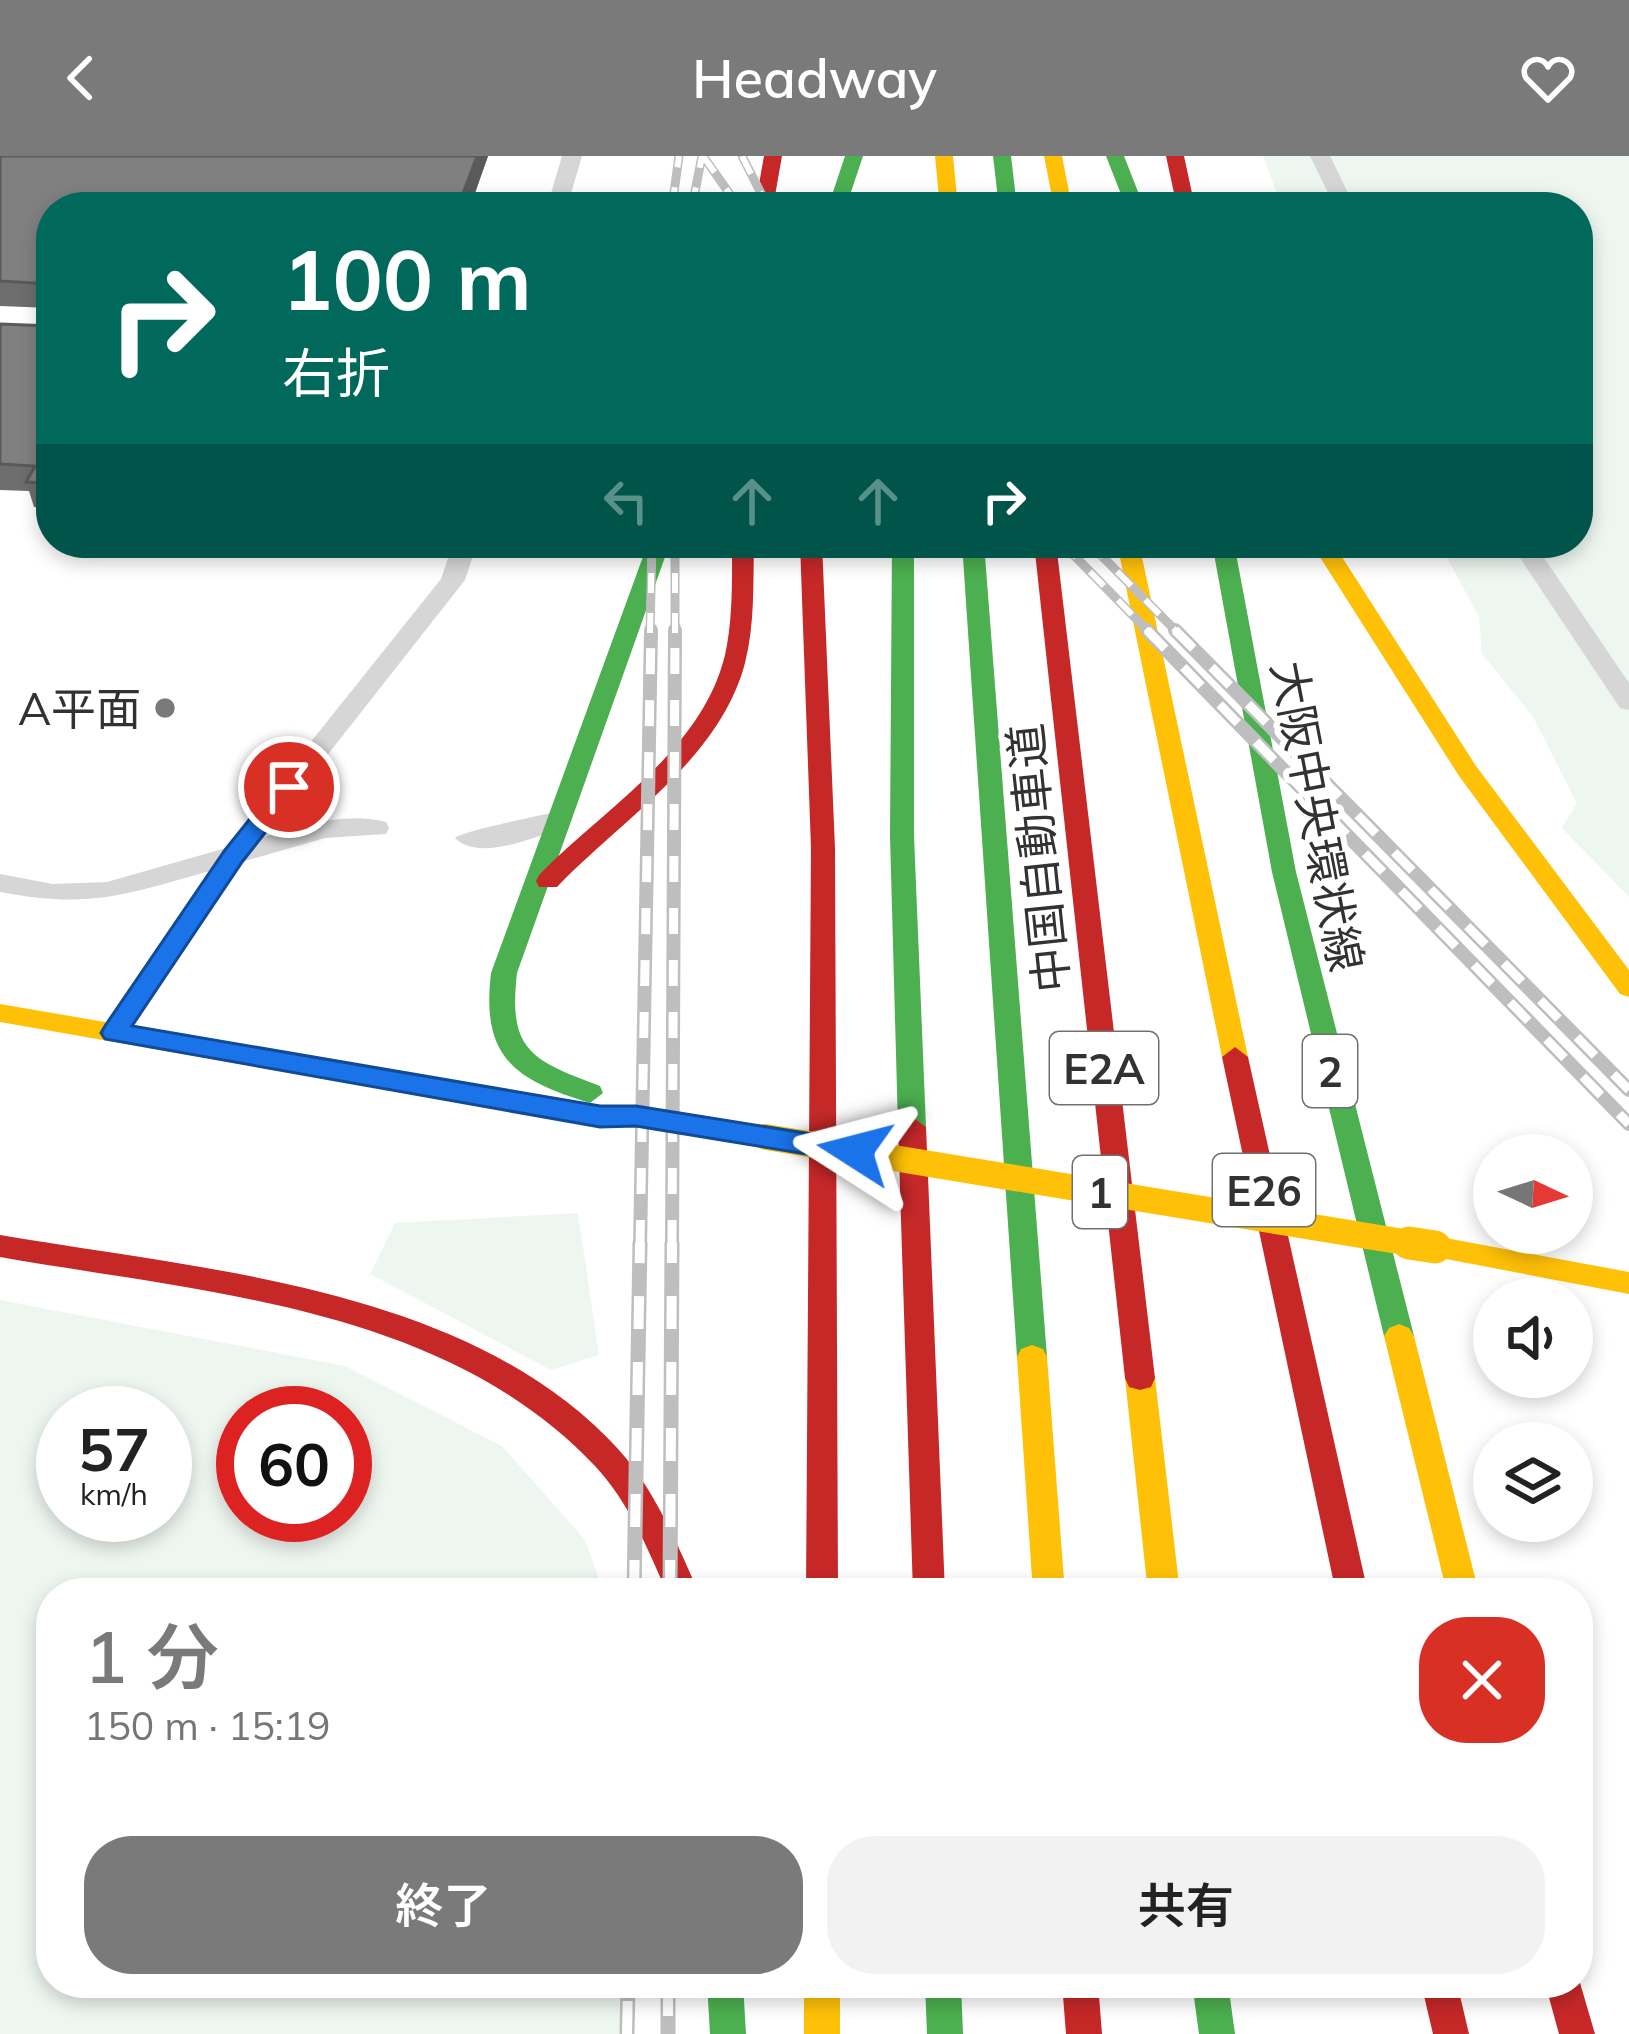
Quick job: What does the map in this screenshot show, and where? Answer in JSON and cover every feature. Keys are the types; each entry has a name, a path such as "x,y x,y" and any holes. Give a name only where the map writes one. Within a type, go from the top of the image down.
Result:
{"main road":[{"path":"767,192 773,156"},
{"path":"842,192 854,156"},
{"path":"944,156 948,192"},
{"path":"1002,156 1006,192"},
{"path":"1053,156 1060,192"},
{"path":"1115,156 1129,192"},
{"path":"1127,156 1133,192"},
{"path":"1175,156 1183,192"},
{"path":"636,1116 586,1091 528,1073 510,1056 497,1005 654,558"},
{"path":"528,908 572,851 680,754 720,700 738,643 742,558"},
{"path":"812,558 823,848 822,1578"},
{"path":"903,558 902,836 928,1578"},
{"name":"中国自動車道","path":"974,558 1048,1578"},
{"name":"中国自動車道","path":"1047,558 1162,1578"},
{"name":"E26","path":"1132,558 1176,786 1349,1578"},
{"name":"大阪中央環状線","path":"1226,558 1283,872 1459,1578"},
{"path":"1331,558 1399,670 1578,926 1629,988"},
{"name":"1","path":"0,1013 600,1117 636,1116 1629,1282"},
{"path":"0,1246 327,1306 463,1349 523,1381 574,1420 612,1460 645,1510 676,1578"},
{"path":"726,1998 728,2034"},
{"path":"822,1998 822,2034"},
{"path":"944,1998 945,2034"},
{"path":"1081,1998 1084,2034"},
{"path":"1212,1998 1217,2034"},
{"path":"1442,1998 1450,2034"},
{"path":"1567,1998 1577,2034"}],"lane":[{"path":"561,192 572,156"},
{"path":"1320,156 1338,192"},
{"path":"114,1033 234,856 453,580 460,558"},
{"path":"1532,558 1629,702"},
{"path":"469,838 507,836 560,820"},
{"path":"0,883 53,892 107,892 324,829 376,828"},
{"path":"1578,926 1629,971"}],"shaded area":[{"path":"1263,156 1629,156 1629,897 1562,828 1577,803 1532,715 1482,654 1479,617 1447,558 1593,558 1593,192 1276,192"},
{"path":"578,1213 599,1355 551,1370 370,1274 395,1223"},
{"path":"0,1300 345,1366 502,1446 585,1540 599,1578 36,1578 36,1998 627,1998 627,2034 0,2034"}],"building":[{"path":"0,156 477,156 464,192 36,192 36,283 0,281"},
{"path":"0,324 36,325 36,482 26,482 35,466 0,464"}],"railway":[{"path":"674,192 679,156"},
{"path":"695,192 702,156"},
{"path":"703,156 728,192"},
{"path":"742,156 760,192"},
{"path":"650,633 652,558"},
{"path":"675,558 675,630"},
{"path":"1077,558 1150,633"},
{"path":"1104,558 1178,633"},
{"path":"640,1246 651,630"},
{"path":"672,1246 675,630"},
{"path":"1147,630 1629,1124"},
{"path":"1175,630 1629,1090"},
{"path":"634,1578 640,1243"},
{"path":"670,1578 672,1243"},
{"path":"627,2034 628,1998"},
{"path":"668,1998 668,2034"}],"traffic: fast":[{"path":"842,192 854,156"},
{"path":"1002,156 1006,192"},
{"path":"1115,156 1129,192"},
{"path":"590,1093 544,1075 515,1054 501,1023 504,973 654,558"},
{"path":"903,558 902,836 912,1127"},
{"path":"974,558 1032,1357"},
{"path":"1226,558 1284,872 1399,1336"},
{"path":"726,1998 728,2034"},
{"path":"944,1998 945,2034"},
{"path":"1212,1998 1217,2034"}],"traffic: slow":[{"path":"944,156 948,192"},
{"path":"1053,156 1060,192"},
{"path":"1131,558 1235,1057"},
{"path":"1331,558 1468,771 1629,988"},
{"path":"0,1013 600,1117 636,1116 766,1137"},
{"path":"766,1137 1435,1247"},
{"path":"1435,1247 1629,1283"},
{"path":"1399,1336 1459,1578"},
{"path":"1032,1357 1048,1578"},
{"path":"1140,1378 1162,1578"},
{"path":"822,1998 822,2034"}],"traffic: jam":[{"path":"767,192 773,156"},
{"path":"1175,156 1183,192"},
{"path":"548,881 675,760 717,705 739,641 743,558"},
{"path":"812,558 823,848 822,1578"},
{"path":"1047,558 1140,1378"},
{"path":"1235,1057 1349,1578"},
{"path":"912,1127 928,1578"},
{"path":"0,1246 326,1306 407,1331 483,1363 550,1405 607,1458 640,1506 676,1578"},
{"path":"1081,1998 1084,2034"},
{"path":"1443,1998 1451,2034"},
{"path":"1567,1998 1577,2034"}],"place":[{"name":"A平面","path":"165,708"}],"route":[{"path":"289,787 234,856 114,1033 600,1117 636,1116 855,1151"}]}
